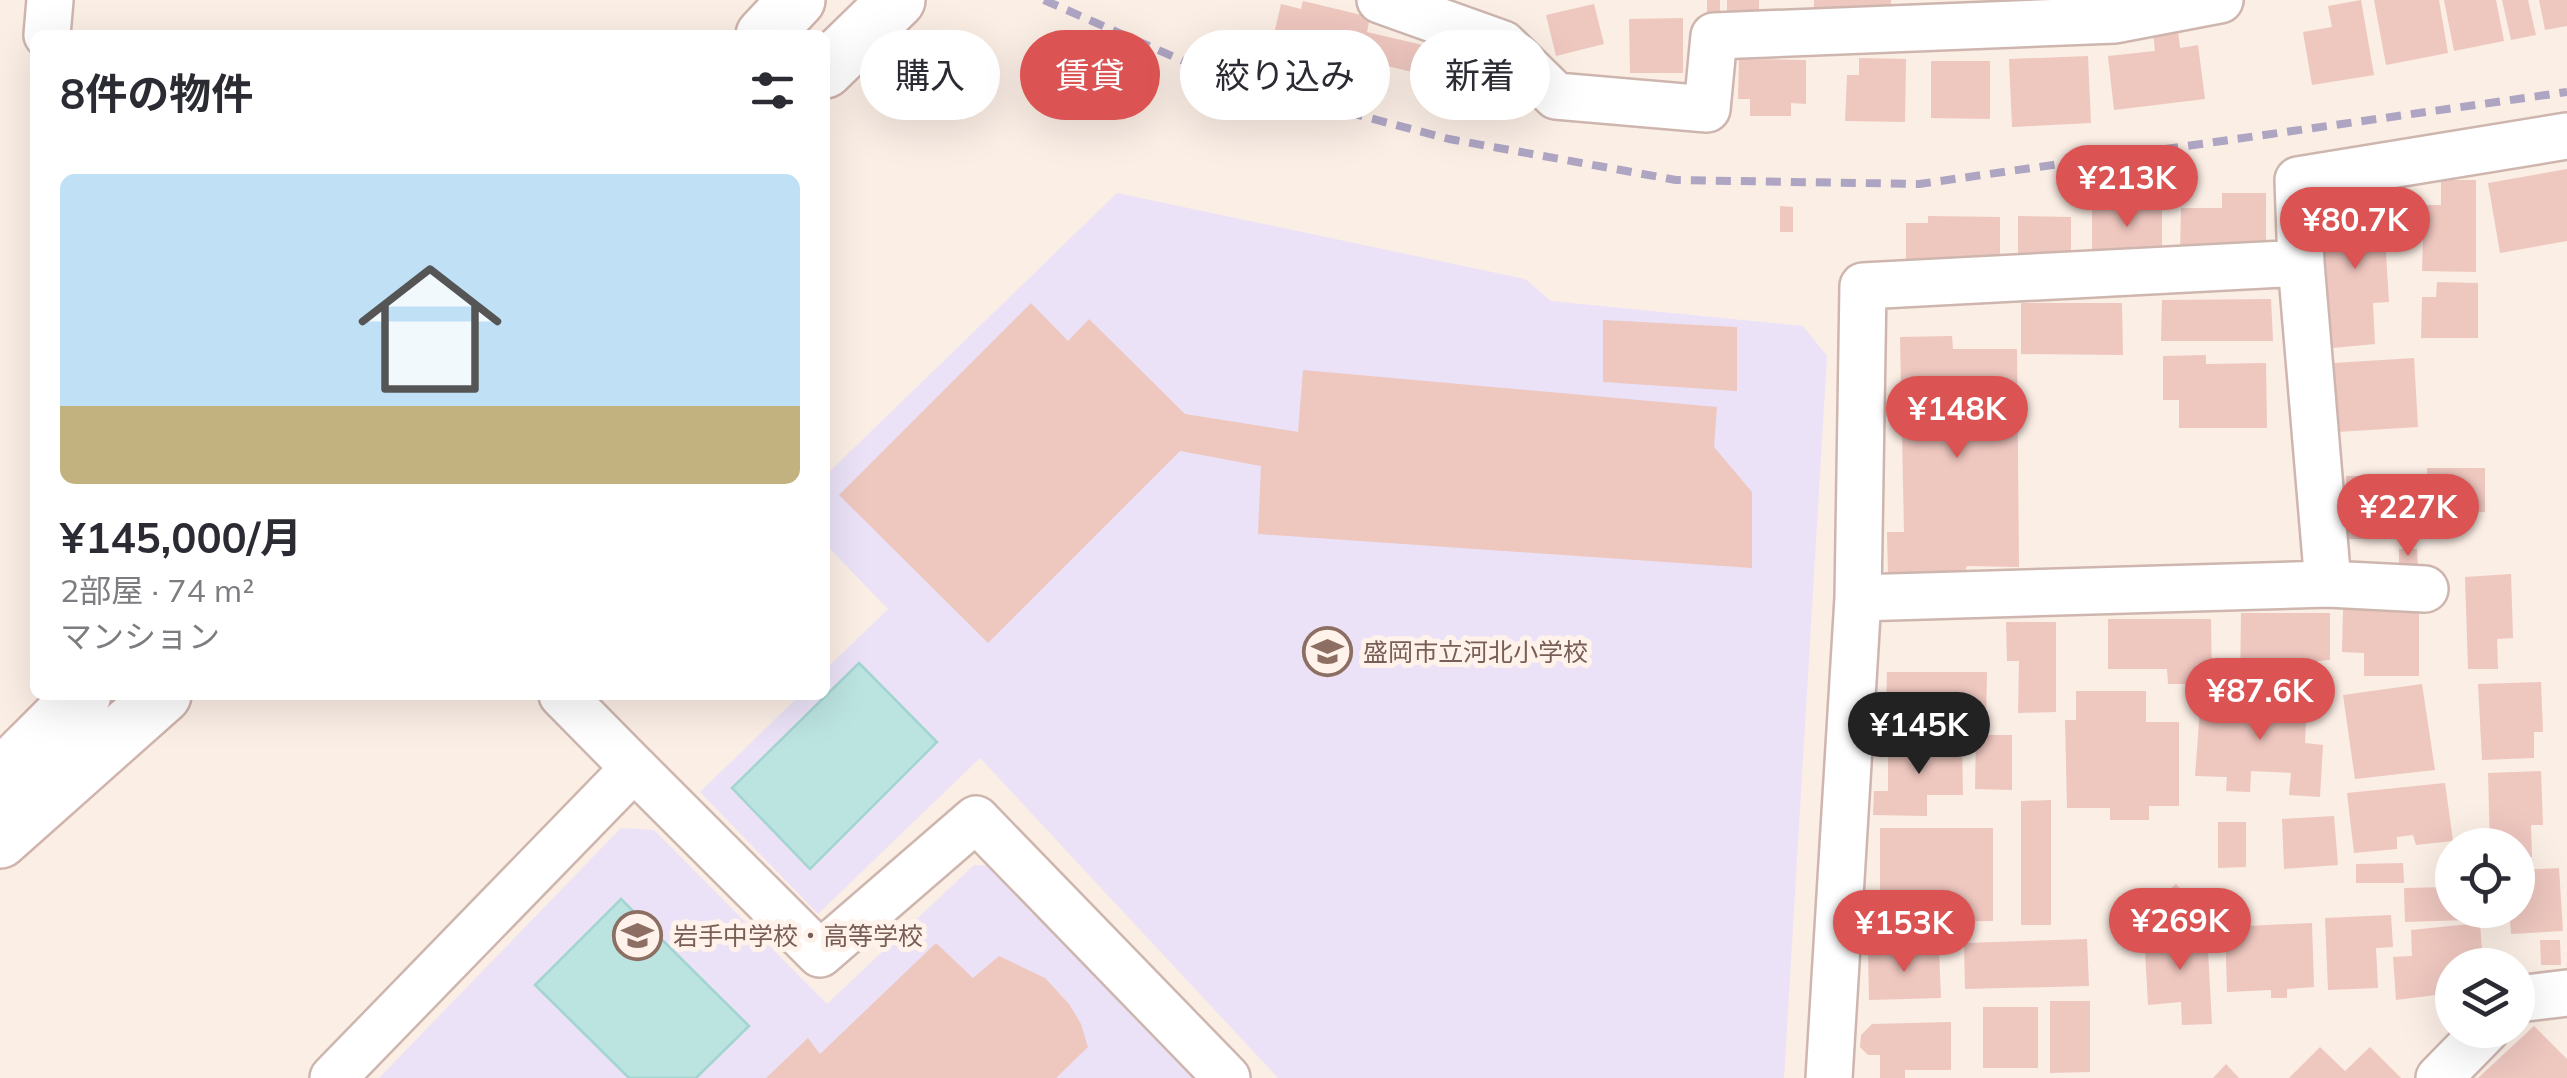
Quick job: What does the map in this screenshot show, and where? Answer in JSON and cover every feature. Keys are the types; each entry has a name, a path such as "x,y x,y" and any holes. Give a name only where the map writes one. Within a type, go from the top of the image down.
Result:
{"street":[{"path":"47,30 50,0"},
{"path":"769,30 797,0"},
{"path":"830,65 897,0"},
{"path":"1380,0 1503,44 1556,96 1708,109 1714,36 2114,20 2220,0"},
{"path":"2328,584 2300,263 2298,180 2567,136"},
{"path":"1829,1078 1858,598 1863,286 2300,263"},
{"path":"1858,598 2328,584 2425,588"},
{"path":"0,778 78,700"},
{"path":"0,840 157,700"},
{"path":"567,700 820,954 976,819 1227,1078"},
{"path":"333,1078 634,768"},
{"path":"2535,997 2567,994"},
{"path":"2439,1078 2468,1048"}],"shaded area":[{"name":"盛岡市立河北小学校","path":"1117,193 1525,279 1551,301 1803,326 1827,356 1784,1078 1278,1078 980,758 818,914 700,792 795,700 830,700 830,665 888,609 830,549 830,471"},
{"name":"岩手中学校・高等学校","path":"621,828 654,830 827,1004 974,865 999,866 1196,1078 379,1078"}],"water":[{"path":"859,663 937,742 810,869 732,788 821,700 830,700 830,692"},
{"path":"621,899 749,1026 696,1078 629,1078 535,985"}],"building":[{"path":"1707,0 1720,0 1720,17 1707,17"},
{"path":"1727,0 1759,0 1759,19 1727,19"},
{"path":"1814,0 1891,0 1891,7 1814,7"},
{"path":"2361,0 2374,75 2312,85 2303,32 2332,27 2328,6"},
{"path":"2374,0 2439,0 2448,53 2386,65"},
{"path":"2444,0 2496,0 2504,41 2454,51"},
{"path":"2502,0 2528,0 2536,35 2511,40"},
{"path":"2539,0 2567,0 2567,26 2545,30"},
{"path":"1303,1 1370,17 1367,30 1275,30 1281,4 1301,9"},
{"path":"1594,4 1604,44 1556,56 1546,15"},
{"path":"1683,18 1683,73 1630,73 1629,19"},
{"path":"2178,30 2180,48 2198,45 2205,99 2114,110 2108,56 2155,51 2153,33"},
{"path":"1390,37 1410,42 1410,72 1390,67"},
{"path":"2088,56 2091,123 2012,127 2009,59"},
{"path":"1859,58 1906,59 1905,122 1845,121 1847,75 1859,75"},
{"path":"1739,59 1806,60 1806,104 1791,103 1791,116 1750,116 1750,99 1738,99"},
{"path":"1931,61 1990,61 1990,119 1931,118"},
{"path":"2567,169 2567,241 2500,253 2488,183"},
{"path":"2441,180 2476,180 2476,272 2422,271 2424,205 2441,205"},
{"path":"2222,193 2266,193 2266,250 2180,250 2181,208 2222,208"},
{"path":"2383,204 2389,302 2373,303 2375,344 2332,348 2322,209"},
{"path":"1780,206 1793,207 1793,232 1780,232"},
{"path":"2092,210 2162,210 2162,251 2092,250"},
{"path":"1928,216 2000,217 2000,259 1906,259 1906,223 1928,223"},
{"path":"2018,216 2071,217 2071,253 2018,253"},
{"path":"2437,282 2478,283 2478,338 2421,338 2422,297 2436,297"},
{"path":"2271,299 2273,341 2161,341 2162,300"},
{"path":"1031,303 1068,341 1089,319 1185,414 1298,432 1303,370 1717,407 1714,447 1752,492 1752,568 1258,534 1261,466 1180,451 988,643 839,495"},
{"path":"2021,303 2122,303 2123,355 2021,354"},
{"path":"1603,320 1737,327 1737,391 1603,382"},
{"path":"1952,336 1953,349 2017,349 2019,567 1967,566 1959,585 1888,576 1887,532 1904,532 1900,337"},
{"path":"2206,355 2206,364 2266,363 2267,428 2179,428 2179,400 2163,400 2163,356"},
{"path":"2414,358 2418,427 2337,432 2334,363"},
{"path":"2427,468 2485,468 2485,512 2428,513"},
{"path":"2346,476 2411,476 2411,539 2345,539"},
{"path":"2399,549 2417,549 2418,568 2399,568"},
{"path":"2511,574 2513,638 2497,639 2498,669 2468,669 2465,577"},
{"path":"2343,609 2419,610 2419,676 2364,676 2364,653 2342,652"},
{"path":"2241,613 2330,613 2330,660 2317,661 2317,684 2240,684"},
{"path":"2108,619 2211,619 2212,684 2168,684 2167,669 2108,669"},
{"path":"2006,622 2056,622 2056,712 2018,713 2019,661 2007,661"},
{"path":"1887,672 1987,672 1986,721 1917,721 1917,704 1886,704"},
{"path":"2541,682 2543,732 2534,732 2534,758 2482,760 2478,684"},
{"path":"2422,684 2435,770 2355,779 2343,695"},
{"path":"2076,691 2146,691 2146,722 2179,722 2179,806 2149,806 2149,820 2110,820 2110,808 2067,808 2065,720 2076,720"},
{"path":"2237,692 2307,696 2305,743 2323,745 2320,797 2289,795 2291,773 2251,771 2250,792 2226,791 2227,777 2195,776 2200,709 2236,709"},
{"path":"1976,735 2012,735 2012,790 1975,789"},
{"path":"1888,742 1962,742 1963,795 1927,795 1927,816 1873,815 1874,791 1888,791"},
{"path":"2541,771 2543,825 2490,828 2488,773"},
{"path":"2445,783 2451,828 2435,828 2435,843 2416,845 2413,835 2397,837 2397,849 2354,853 2347,793"},
{"path":"2051,800 2051,925 2021,925 2021,801"},
{"path":"2334,816 2338,865 2284,869 2282,819"},
{"path":"2218,822 2246,822 2246,867 2218,868"},
{"path":"1880,828 1993,828 1993,921 1880,922"},
{"path":"2403,863 2404,883 2356,883 2356,864"},
{"path":"2559,868 2563,931 2511,934 2510,928 2535,928 2535,869"},
{"path":"2176,884 2194,904 2181,915 2163,895"},
{"path":"2435,887 2435,921 2405,922 2404,888"},
{"path":"2391,915 2393,947 2376,948 2378,988 2328,990 2325,918"},
{"path":"2312,923 2314,987 2287,989 2287,998 2271,998 2271,990 2227,992 2225,927"},
{"path":"2480,928 2482,948 2435,948 2435,995 2396,1000 2393,957 2412,956 2411,930"},
{"path":"2207,931 2212,1024 2182,1025 2181,1002 2148,1005 2144,933"},
{"path":"2087,939 2089,986 1965,989 1964,943"},
{"path":"2540,940 2560,940 2561,965 2541,965"},
{"path":"936,943 973,978 999,956 1045,978 1069,1004 1088,1047 1056,1078 766,1078 808,1038 820,1054"},
{"path":"1939,950 1941,998 1869,1000 1868,952"},
{"path":"2050,1001 2090,1001 2090,1072 2050,1073"},
{"path":"1983,1007 2038,1007 2038,1068 1983,1068"},
{"path":"1951,1022 1951,1070 1905,1070 1905,1078 1880,1078 1880,1055 1868,1055 1860,1047 1861,1035 1872,1024"},
{"path":"2535,1027 2567,1059 2567,1078 2478,1078 2510,1048 2535,1048"},
{"path":"2320,1047 2345,1071 2370,1047 2401,1078 2289,1078"},
{"path":"2226,1064 2239,1078 2213,1078"}],"railway":[{"path":"1044,0 1229,81 1449,139 1676,180 1919,184 2567,92"}],"place":[{"name":"盛岡市立河北小学校","path":"1328,651"},
{"name":"岩手中学校・高等学校","path":"638,935"}]}
